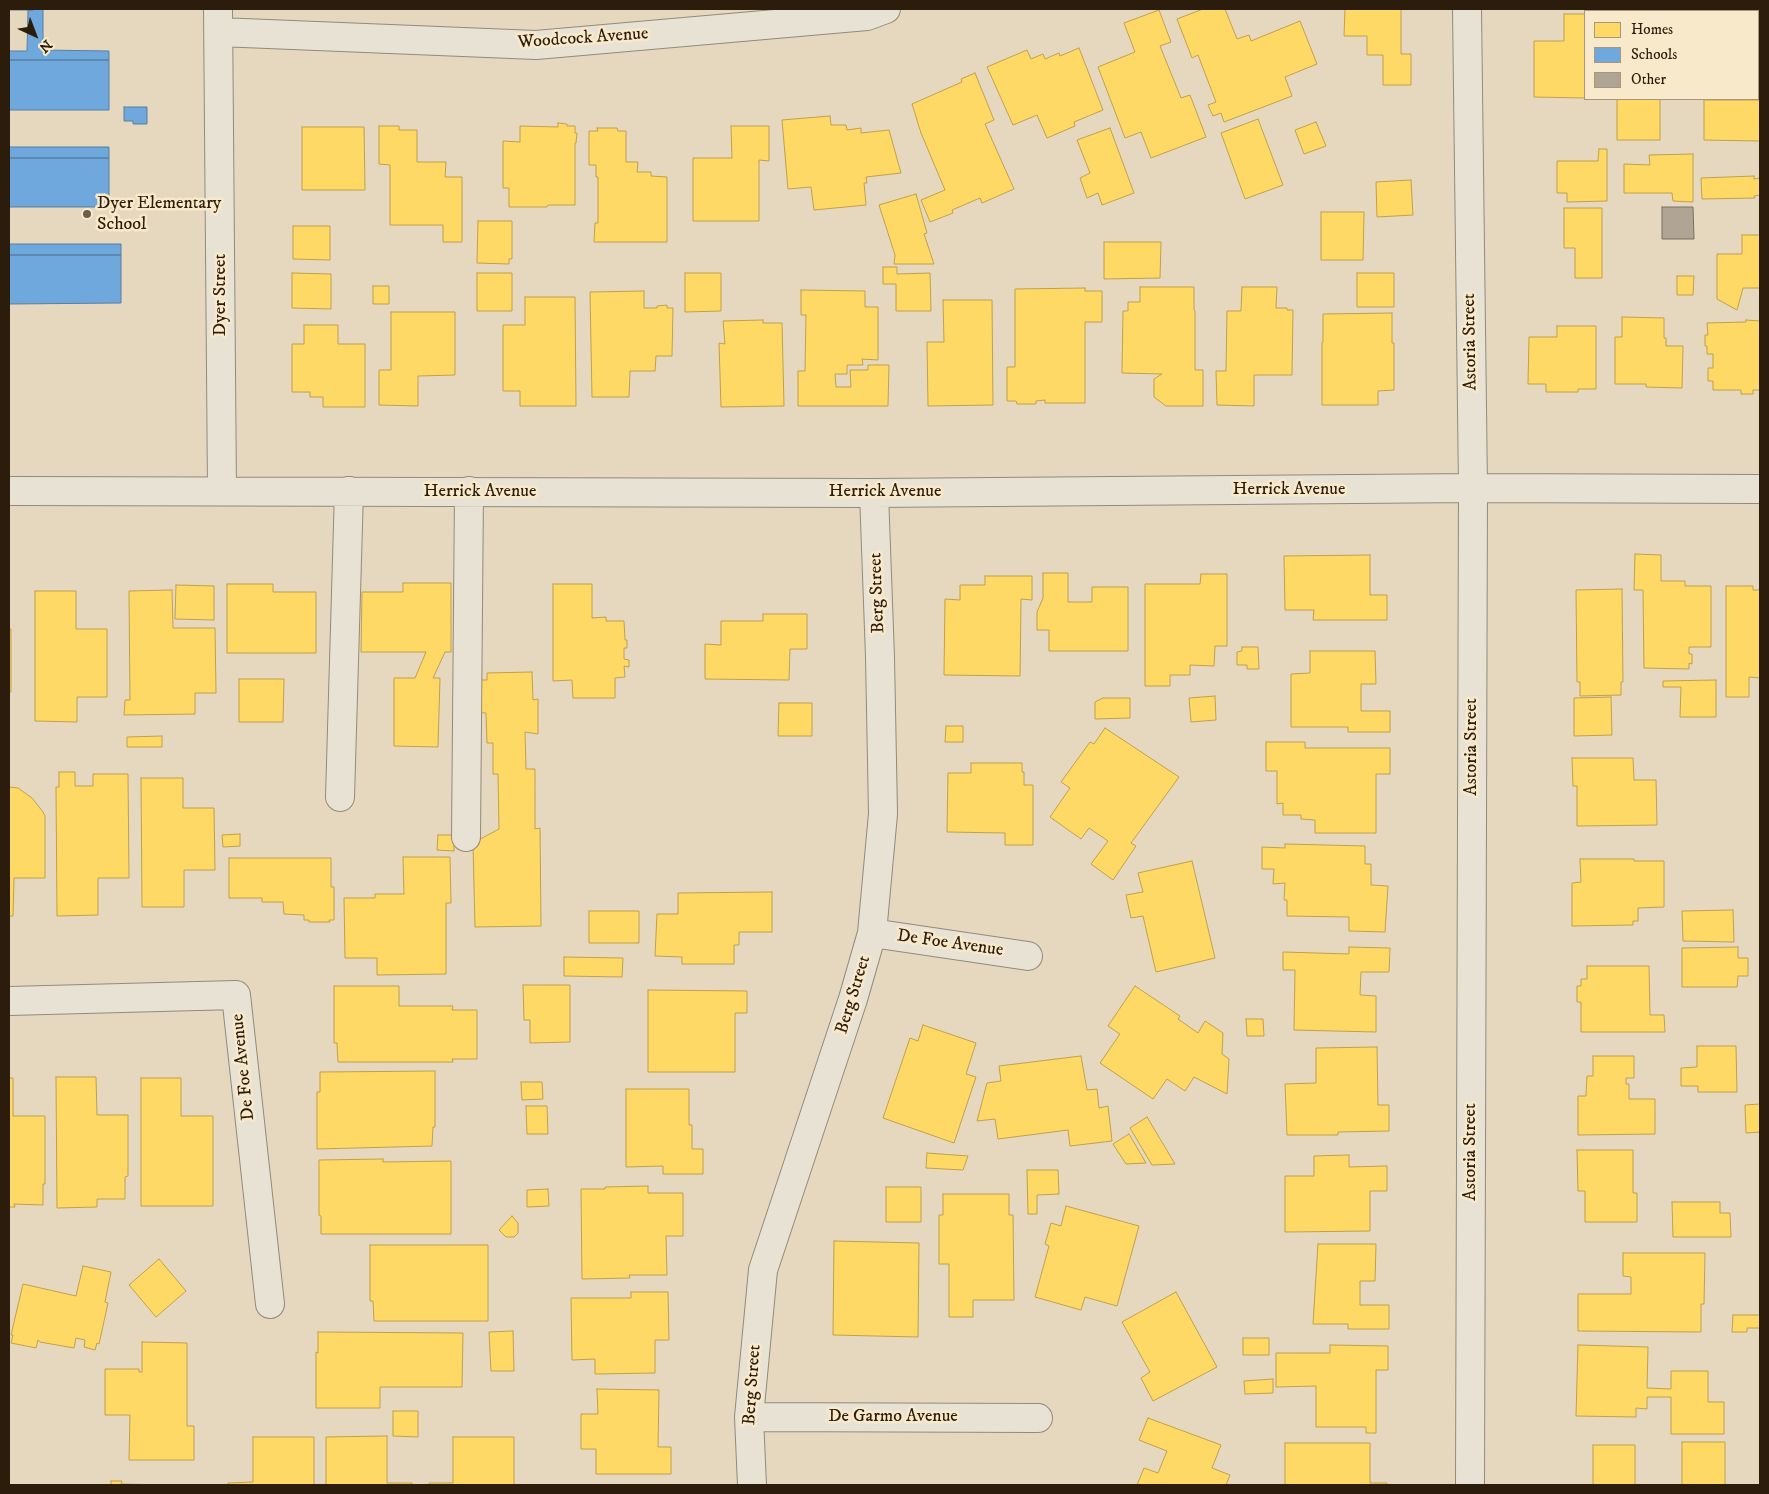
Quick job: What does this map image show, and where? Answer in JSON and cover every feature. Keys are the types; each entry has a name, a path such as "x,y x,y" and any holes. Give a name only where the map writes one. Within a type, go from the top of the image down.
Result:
{"street":[{"name":"Woodcock Avenue","path":"218,20 536,45 867,16 886,9"},
{"name":"Astoria Street","path":"1467,9 1473,488 1470,1485"},
{"name":"Dyer Street","path":"218,20 222,491"},
{"name":"Herrick Avenue","path":"9,491 874,493 1473,488 1760,489"},
{"path":"340,798 349,491"},
{"path":"466,837 469,491"},
{"name":"Berg Street","path":"752,1485 749,1417 763,1270 853,999 872,933 883,814 874,493"},
{"name":"De Foe Avenue","path":"872,933 1028,956"},
{"name":"De Foe Avenue","path":"9,1001 236,995 270,1304"},
{"name":"De Garmo Avenue","path":"749,1417 1038,1418"}],"building: Homes":[{"path":"1203,9 1225,9 1237,39 1249,35 1251,41 1300,21 1317,64 1285,77 1292,96 1224,122 1221,113 1213,116 1208,105 1216,102 1198,55 1192,58 1177,19"},
{"path":"1345,9 1401,9 1401,54 1411,54 1411,85 1383,85 1383,55 1367,55 1367,36 1344,36"},
{"path":"1760,9 1760,74 1759,10 1727,10"},
{"path":"1159,10 1171,42 1160,46 1181,98 1190,95 1206,137 1151,158 1141,132 1125,138 1098,67 1135,52 1124,23"},
{"path":"1564,14 1584,14 1584,98 1534,97 1534,41 1564,41"},
{"path":"1079,48 1103,110 1074,122 1075,126 1047,138 1037,115 1013,125 987,67 1027,50 1031,59 1043,54 1045,59 1059,53 1060,56"},
{"path":"975,73 994,120 985,124 1014,189 982,203 980,198 952,210 953,213 930,222 921,200 945,190 921,133 912,104 962,82 961,79"},
{"path":"1617,100 1660,100 1660,140 1617,140"},
{"path":"1704,100 1760,100 1760,141 1704,140"},
{"path":"830,116 831,125 846,125 847,130 861,128 861,133 889,130 901,173 866,177 867,183 864,183 866,205 814,210 811,187 788,189 782,120"},
{"path":"1258,119 1283,185 1245,199 1221,133"},
{"path":"1316,122 1326,146 1304,154 1295,130"},
{"path":"558,123 575,126 575,133 577,133 575,143 575,205 509,207 509,188 503,188 503,141 520,142 520,126 558,127"},
{"path":"379,126 399,126 399,130 417,130 417,162 446,162 445,177 462,177 462,242 443,242 443,225 390,225 390,165 379,164"},
{"path":"731,126 769,126 769,161 759,160 759,221 693,221 693,158 732,158"},
{"path":"302,127 364,127 365,190 302,190"},
{"path":"597,128 617,128 618,131 626,131 626,162 638,162 637,172 651,172 651,176 667,177 667,242 594,242 595,223 598,223 598,177 596,177 596,165 589,165 589,131 598,131"},
{"path":"1110,128 1134,193 1102,205 1098,193 1087,198 1080,178 1090,173 1077,140"},
{"path":"1599,149 1607,149 1607,201 1567,202 1567,193 1557,193 1557,161 1598,161"},
{"path":"1693,154 1693,202 1673,201 1672,193 1624,193 1624,164 1650,165 1649,155"},
{"path":"1754,176 1754,179 1760,178 1760,195 1754,196 1755,198 1702,199 1701,178"},
{"path":"1411,180 1413,215 1377,217 1376,182"},
{"path":"916,194 927,233 924,234 934,264 894,264 895,255 879,205"},
{"path":"1564,208 1602,208 1602,278 1575,278 1575,248 1564,248"},
{"path":"1321,212 1364,212 1363,260 1321,260"},
{"path":"478,221 512,221 512,259 509,259 509,264 477,263"},
{"path":"293,226 330,226 330,260 293,259"},
{"path":"1742,235 1760,235 1760,288 1743,288 1737,310 1717,299 1717,254 1742,254"},
{"path":"1104,242 1161,242 1160,278 1104,279"},
{"path":"883,267 897,267 897,274 930,273 931,311 896,311 896,284 883,284"},
{"path":"292,273 331,274 331,309 292,308"},
{"path":"477,273 512,273 512,311 477,311"},
{"path":"685,273 721,273 721,311 685,312"},
{"path":"1357,273 1394,273 1394,307 1357,307"},
{"path":"1677,276 1694,276 1693,295 1677,295"},
{"path":"373,286 389,286 389,304 373,304"},
{"path":"1140,287 1194,287 1195,370 1203,370 1203,406 1166,406 1154,397 1154,379 1162,374 1122,373 1123,311 1128,311 1128,302 1140,302"},
{"path":"1242,287 1277,287 1276,308 1293,310 1292,375 1254,375 1254,406 1217,405 1216,371 1226,371 1227,311 1241,311"},
{"path":"1085,288 1085,291 1102,291 1102,322 1085,322 1085,403 1045,403 1045,400 1036,401 1036,404 1017,404 1016,401 1007,401 1007,367 1015,367 1015,289"},
{"path":"801,290 865,291 865,307 878,307 878,360 862,359 863,365 847,365 847,374 835,374 836,387 851,387 850,370 868,370 868,365 889,365 888,406 798,406 798,371 805,371 806,315 801,315"},
{"path":"644,291 644,308 657,308 657,306 667,305 667,308 673,308 672,356 656,356 655,371 630,371 629,397 592,397 590,292"},
{"path":"525,297 575,297 576,406 520,406 520,391 503,391 503,325 525,325"},
{"path":"943,300 992,300 993,405 928,406 927,342 944,342"},
{"path":"391,312 455,312 455,375 418,376 418,406 379,405 379,370 391,370"},
{"path":"1392,313 1394,390 1378,391 1378,405 1322,405 1323,314"},
{"path":"1622,317 1664,318 1666,346 1683,346 1682,388 1646,387 1646,384 1615,384 1615,337 1622,337"},
{"path":"763,320 763,323 782,323 784,406 721,407 719,343 725,344 723,321"},
{"path":"1746,320 1760,321 1760,390 1753,390 1753,394 1741,394 1741,390 1713,390 1713,381 1708,381 1708,368 1713,368 1713,354 1707,354 1707,346 1705,346 1705,335 1708,335 1707,323 1746,322"},
{"path":"304,325 338,325 338,344 365,344 365,407 323,407 323,397 310,397 310,392 292,392 292,344 304,344"},
{"path":"1557,326 1596,326 1596,389 1578,389 1578,392 1546,392 1546,384 1528,384 1529,337 1557,337"},
{"path":"1635,554 1661,555 1661,581 1685,581 1685,586 1711,586 1711,647 1689,647 1689,654 1692,654 1692,664 1689,663 1689,669 1644,668 1643,590 1634,590"},
{"path":"1370,555 1370,595 1387,595 1387,620 1313,620 1314,610 1285,610 1284,556"},
{"path":"1043,573 1068,573 1068,602 1092,602 1092,587 1128,587 1128,651 1049,651 1049,630 1037,630 1037,612 1043,598"},
{"path":"1201,574 1227,574 1227,646 1215,646 1214,666 1190,665 1190,675 1170,675 1170,686 1145,686 1145,584 1200,584"},
{"path":"985,576 1032,576 1032,600 1021,599 1020,676 944,675 945,599 960,600 960,585 985,585"},
{"path":"403,583 451,583 451,652 445,652 433,678 440,678 438,747 394,746 394,678 415,678 426,652 361,652 362,592 403,592"},
{"path":"227,584 273,584 273,592 316,592 316,653 227,653"},
{"path":"553,584 592,584 592,618 606,617 606,621 624,621 627,648 624,648 624,659 629,660 629,667 624,666 625,677 615,678 615,698 573,698 572,680 553,681"},
{"path":"176,585 214,586 214,620 175,619"},
{"path":"1726,586 1753,586 1753,590 1760,590 1760,678 1749,677 1749,697 1726,697"},
{"path":"1622,589 1623,682 1621,682 1621,695 1580,696 1580,682 1577,682 1576,590"},
{"path":"172,590 173,628 215,628 216,693 195,693 195,714 124,715 125,700 130,700 129,591"},
{"path":"35,591 76,591 76,629 107,629 107,697 77,697 77,722 35,721"},
{"path":"763,614 807,614 807,649 790,649 789,680 705,679 705,644 721,645 721,621 763,621"},
{"path":"9,629 11,629 11,692 9,692"},
{"path":"1242,647 1258,647 1259,669 1247,669 1247,665 1237,665 1237,652 1242,651"},
{"path":"1310,651 1375,651 1376,684 1361,684 1361,711 1390,711 1390,732 1348,732 1348,727 1291,727 1291,674 1310,673"},
{"path":"532,672 533,700 538,699 538,734 525,732 526,769 535,769 535,829 540,828 541,926 475,927 473,843 499,829 498,774 493,774 493,743 487,743 486,713 471,712 471,680 487,680 487,673"},
{"path":"239,679 284,679 283,722 239,722"},
{"path":"1716,680 1716,717 1680,717 1681,687 1663,687 1663,681"},
{"path":"1215,696 1216,720 1191,722 1189,698"},
{"path":"1611,697 1612,735 1574,736 1574,698"},
{"path":"1103,698 1130,698 1130,718 1095,719 1095,702"},
{"path":"779,703 812,703 812,736 778,736"},
{"path":"946,726 963,726 963,742 945,742"},
{"path":"1105,728 1179,777 1131,843 1136,846 1113,880 1091,864 1108,841 1089,828 1081,839 1050,817 1070,788 1061,782 1090,742 1094,744"},
{"path":"162,736 162,747 127,747 127,737"},
{"path":"1266,742 1305,742 1305,748 1390,748 1390,774 1376,774 1376,833 1315,833 1315,820 1301,819 1301,815 1283,815 1283,803 1277,804 1277,771 1266,771"},
{"path":"1572,758 1633,758 1634,780 1656,780 1657,825 1577,826 1577,786 1573,786"},
{"path":"971,763 1022,763 1024,785 1033,785 1033,845 1005,845 1005,833 947,832 948,773 971,773"},
{"path":"59,772 75,772 75,786 93,786 93,774 128,774 129,878 98,878 98,915 57,916 56,787 59,787"},
{"path":"141,778 183,778 183,808 214,808 215,870 184,870 184,907 142,907"},
{"path":"9,787 18,788 32,798 45,816 45,878 14,878 13,916 9,916"},
{"path":"240,834 240,846 223,847 222,835"},
{"path":"438,835 454,835 454,851 437,850"},
{"path":"1285,844 1365,846 1365,864 1371,864 1371,885 1388,886 1385,932 1349,931 1349,917 1287,916 1287,900 1284,900 1285,883 1273,884 1274,869 1262,869 1262,847 1285,848"},
{"path":"403,857 450,857 451,903 446,903 446,974 377,975 377,958 345,958 344,898 375,898 375,894 404,894"},
{"path":"229,858 331,858 331,887 334,887 334,920 329,920 330,922 309,922 309,920 304,920 304,915 284,914 283,902 262,902 262,898 229,898"},
{"path":"1580,859 1664,861 1664,907 1638,908 1638,921 1633,921 1633,925 1572,926 1572,883 1581,882"},
{"path":"1192,861 1215,958 1156,972 1143,916 1131,918 1126,895 1143,892 1138,873"},
{"path":"772,892 772,932 739,932 739,945 734,945 734,964 682,964 682,957 655,956 657,914 678,914 678,893"},
{"path":"1733,910 1734,942 1683,941 1682,911"},
{"path":"589,911 639,911 639,943 589,943"},
{"path":"1349,947 1390,948 1389,972 1361,972 1360,995 1376,996 1376,1032 1294,1030 1295,970 1283,970 1283,952 1349,954"},
{"path":"1738,947 1738,958 1748,958 1748,976 1738,976 1737,987 1682,987 1682,948"},
{"path":"564,957 623,958 622,977 564,976"},
{"path":"1587,966 1649,966 1650,1015 1664,1015 1665,1032 1581,1032 1581,1002 1577,1002 1577,986 1581,986 1581,979 1587,979"},
{"path":"523,985 570,985 570,1042 530,1043 530,1020 524,1020"},
{"path":"334,986 399,986 399,1006 453,1006 452,1010 477,1010 477,1059 452,1059 453,1062 338,1062 337,1043 334,1043"},
{"path":"1135,986 1180,1016 1178,1019 1198,1033 1205,1021 1223,1033 1222,1054 1229,1059 1227,1094 1194,1077 1185,1091 1167,1079 1153,1099 1100,1063 1120,1034 1108,1026"},
{"path":"648,990 747,991 747,1013 735,1013 735,1072 648,1072"},
{"path":"1246,1019 1263,1019 1264,1036 1247,1036"},
{"path":"923,1025 976,1043 966,1074 976,1077 954,1143 883,1118 910,1038 918,1041"},
{"path":"1697,1046 1736,1046 1737,1092 1698,1092 1698,1086 1681,1086 1681,1068 1697,1067"},
{"path":"1377,1047 1378,1105 1389,1105 1389,1131 1338,1132 1338,1135 1287,1135 1285,1084 1316,1083 1316,1048"},
{"path":"1081,1056 1087,1090 1097,1089 1099,1108 1108,1106 1112,1141 1070,1146 1068,1130 998,1139 995,1119 977,1121 987,1083 1001,1081 999,1066"},
{"path":"1593,1056 1634,1056 1634,1078 1626,1078 1626,1084 1629,1084 1629,1099 1655,1099 1655,1134 1578,1135 1578,1096 1586,1096 1587,1076 1593,1076"},
{"path":"435,1071 435,1127 433,1127 432,1146 317,1149 317,1092 320,1092 320,1072"},
{"path":"56,1077 96,1077 97,1115 128,1115 128,1176 125,1177 125,1199 97,1199 97,1207 57,1208"},
{"path":"9,1078 13,1078 13,1116 45,1116 45,1184 43,1184 43,1205 14,1204 15,1207 9,1207"},
{"path":"141,1078 181,1078 181,1116 213,1116 213,1206 141,1206"},
{"path":"521,1082 542,1082 543,1099 522,1100"},
{"path":"626,1089 689,1089 689,1125 692,1125 692,1149 703,1149 703,1174 663,1174 663,1166 626,1167"},
{"path":"1760,1104 1760,1132 1746,1133 1745,1105"},
{"path":"526,1106 547,1106 548,1134 527,1134"},
{"path":"1147,1117 1175,1164 1152,1165 1130,1128"},
{"path":"1129,1134 1146,1163 1126,1164 1113,1144"},
{"path":"1577,1150 1633,1150 1633,1193 1637,1193 1637,1222 1585,1222 1585,1191 1578,1191"},
{"path":"927,1153 968,1156 963,1170 926,1168"},
{"path":"1349,1155 1349,1167 1387,1166 1387,1191 1370,1191 1370,1231 1285,1232 1285,1176 1314,1176 1314,1156"},
{"path":"383,1159 383,1162 451,1161 451,1234 321,1234 319,1160"},
{"path":"1027,1170 1058,1170 1059,1194 1037,1195 1037,1214 1028,1214"},
{"path":"648,1186 648,1193 683,1193 683,1236 666,1236 667,1275 629,1275 630,1278 582,1279 581,1189"},
{"path":"886,1187 921,1187 921,1222 886,1222"},
{"path":"548,1189 549,1206 527,1207 527,1190"},
{"path":"943,1194 1009,1194 1009,1215 1013,1215 1014,1300 973,1300 973,1317 949,1317 949,1264 939,1264 939,1215 943,1215"},
{"path":"1672,1202 1720,1202 1720,1213 1730,1213 1731,1237 1673,1237"},
{"path":"1066,1206 1139,1226 1117,1306 1085,1297 1081,1310 1035,1297 1049,1246 1045,1244 1051,1223 1061,1226"},
{"path":"512,1216 518,1223 518,1233 514,1237 506,1237 499,1230"},
{"path":"834,1241 919,1243 918,1337 833,1335"},
{"path":"1318,1244 1376,1244 1375,1281 1360,1281 1360,1305 1389,1305 1389,1329 1348,1329 1348,1324 1313,1324"},
{"path":"370,1245 488,1245 488,1321 374,1321 373,1301 370,1301"},
{"path":"1623,1253 1705,1253 1704,1304 1701,1304 1701,1332 1578,1331 1578,1294 1631,1294 1631,1277 1623,1276"},
{"path":"159,1259 186,1291 156,1317 129,1285"},
{"path":"83,1266 111,1272 105,1302 108,1303 99,1344 97,1343 95,1350 84,1347 85,1340 76,1338 74,1348 40,1342 38,1340 36,1348 11,1343 13,1335 11,1335 23,1284 76,1296"},
{"path":"631,1292 668,1292 669,1340 655,1340 655,1373 595,1374 595,1359 572,1360 571,1298 631,1298"},
{"path":"1176,1292 1217,1367 1153,1401 1141,1378 1150,1372 1122,1322"},
{"path":"1733,1315 1760,1315 1760,1328 1747,1328 1747,1332 1732,1332"},
{"path":"513,1331 514,1371 491,1371 489,1332"},
{"path":"318,1332 463,1333 462,1387 380,1387 380,1408 316,1408"},
{"path":"1243,1338 1269,1338 1269,1355 1243,1355"},
{"path":"142,1342 187,1343 187,1426 194,1426 194,1460 129,1460 130,1415 105,1415 105,1369 139,1369 139,1372 142,1372"},
{"path":"1330,1345 1388,1346 1388,1370 1376,1370 1376,1433 1366,1433 1366,1427 1316,1427 1316,1386 1276,1387 1276,1353 1330,1353"},
{"path":"1578,1345 1648,1347 1647,1388 1671,1389 1671,1371 1708,1371 1708,1402 1724,1402 1724,1434 1671,1434 1671,1397 1647,1397 1647,1409 1636,1408 1636,1417 1576,1416"},
{"path":"1273,1379 1273,1393 1245,1394 1244,1381"},
{"path":"597,1389 659,1390 658,1447 671,1447 671,1474 596,1474 596,1449 581,1449 581,1414 598,1414"},
{"path":"393,1411 418,1411 418,1437 393,1436"},
{"path":"1148,1418 1221,1445 1212,1468 1230,1475 1226,1485 1137,1485 1144,1468 1158,1473 1167,1451 1139,1440"},
{"path":"387,1436 387,1483 412,1483 412,1485 326,1485 326,1437"},
{"path":"253,1437 314,1437 314,1485 228,1485 228,1483 253,1482"},
{"path":"453,1437 514,1437 514,1485 429,1485 429,1483 453,1483"},
{"path":"1682,1442 1725,1442 1725,1485 1682,1485"},
{"path":"1285,1443 1370,1443 1370,1483 1387,1483 1387,1485 1285,1485"},
{"path":"1593,1445 1635,1445 1635,1485 1593,1485"},
{"path":"111,1481 122,1481 121,1484 169,1485 111,1485"}],"building: Schools":[{"path":"33,9 33,10 9,10"},
{"path":"43,9 43,50 109,51 109,60 9,60 9,51 27,51 28,10"},
{"path":"9,60 109,60 109,110 9,110"},
{"path":"124,107 147,107 147,124 133,124 133,121 124,121"},
{"path":"9,147 109,147 109,158 9,158"},
{"path":"9,158 109,158 109,207 9,207"},
{"path":"9,244 121,244 121,255 9,255"},
{"path":"9,255 121,255 121,303 9,304"}],"building: Other":[{"path":"1662,207 1693,207 1694,239 1662,239"}],"place":[{"name":"Dyer Elementary School","path":"87,214"}]}
